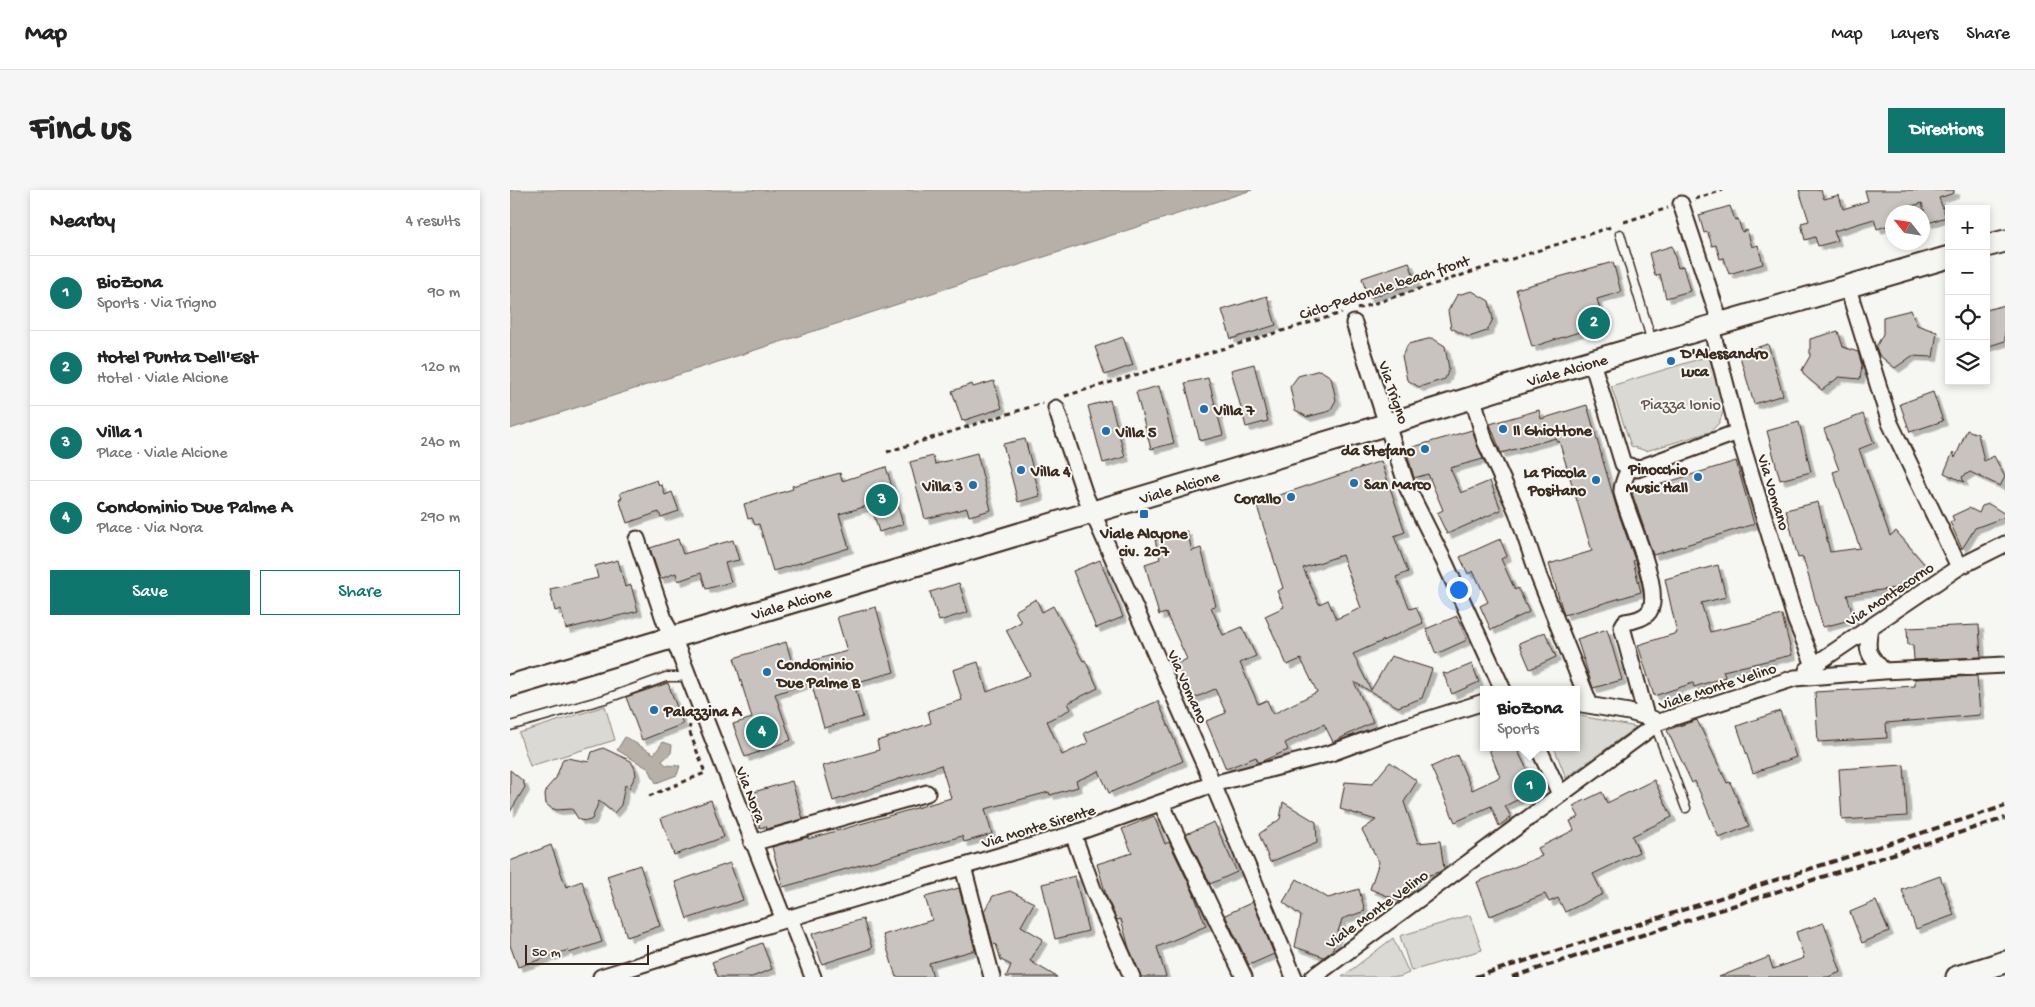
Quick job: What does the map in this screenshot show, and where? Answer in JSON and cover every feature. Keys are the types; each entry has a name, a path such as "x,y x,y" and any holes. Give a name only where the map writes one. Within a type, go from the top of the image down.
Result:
{"street":[{"name":"Via Vomano","path":"1681,204 1716,326 1738,432 1796,621 1814,665"},
{"path":"1990,245 2005,241"},
{"name":"Viale Alcione","path":"510,686 1716,326 1847,285 1945,258"},
{"path":"1847,285 1890,423 1959,567"},
{"name":"Via Trigno","path":"1354,323 1408,489 1445,562 1501,686"},
{"path":"1592,362 1623,464 1637,469 1738,432"},
{"path":"1473,398 1484,441 1516,512 1577,686"},
{"name":"Via Vomano","path":"1056,402 1081,485 1092,513 1213,784 1294,977"},
{"path":"1630,466 1621,490 1648,571 1653,599 1651,609 1647,614 1637,620 1625,622 1622,627 1653,721"},
{"name":"Via Nora","path":"637,539 665,622 783,920 814,977"},
{"name":"Via Montecorno","path":"1796,678 1959,567 2005,544"},
{"path":"1870,627 1867,645 1870,657 1884,671"},
{"name":"Viale Monte Velino","path":"1313,977 1560,794 1653,721 1796,678 1884,671 2005,665"},
{"name":"Via Monte Sirente","path":"601,977 619,974 783,920 1073,834 1213,784 1332,753 1385,733 1480,703"},
{"path":"1583,704 1653,721"},
{"path":"1540,751 1560,794"},
{"path":"752,843 927,793"},
{"path":"1161,803 1244,977"},
{"path":"1073,834 1093,890 1132,977"},
{"path":"963,867 992,977"},
{"path":"1957,977 2003,962"}],"lane":[{"path":"1620,234 1653,344"},
{"path":"510,726 605,699 666,677 686,675"},
{"path":"1653,721 1686,808"}],"path":[{"name":"Ciclo-Pedonale beach front","path":"887,452 1056,402 1349,311 1723,190"},
{"path":"648,796 705,773 689,730 691,720"}],"green space":[{"name":"Piazza Ionio","path":"1709,356 1724,410 1719,423 1710,432 1646,451 1631,446 1611,386"},
{"path":"605,706 615,740 530,766 519,733"},
{"path":"1580,716 1636,727 1566,778 1556,751 1580,751"},
{"path":"1470,915 1482,950 1411,971 1400,936"},
{"path":"1393,938 1409,973 1399,977 1342,977"}],"shaded area":[{"path":"510,190 1252,190 510,429"},
{"path":"625,737 654,754 663,742 672,745 671,753 662,761 666,765 680,766 677,775 656,783 649,769 617,750"}],"building":[{"path":"1799,190 1821,190 1824,199 1839,195 1843,209 1868,201 1865,190 1954,190 1954,193 1939,198 1945,217 1930,222 1930,205 1923,205 1922,203 1915,205 1885,205 1885,226 1877,229 1874,219 1834,231 1837,241 1818,246 1815,237 1805,240 1801,223 1809,221"},
{"path":"1730,206 1735,220 1738,219 1742,232 1747,230 1752,247 1758,245 1763,264 1729,274 1724,258 1720,259 1716,245 1712,246 1708,232 1704,233 1699,215"},
{"path":"1672,246 1678,268 1683,266 1690,291 1666,298 1660,274 1655,276 1649,253"},
{"path":"1409,262 1416,283 1368,298 1362,278"},
{"path":"1613,262 1621,292 1597,299 1604,324 1532,347 1516,289"},
{"path":"1472,291 1489,301 1493,319 1487,331 1469,337 1451,328 1448,311 1457,295"},
{"path":"1267,296 1276,325 1231,339 1222,310"},
{"path":"2005,305 2005,341 1990,346 1990,340 1990,309"},
{"path":"1911,310 1917,325 1937,332 1933,357 1912,356 1895,368 1879,355 1876,347 1883,334 1883,317"},
{"path":"1838,331 1843,347 1858,352 1862,365 1860,379 1839,377 1822,390 1804,375 1802,370 1810,356 1810,339"},
{"path":"1123,337 1133,365 1105,375 1095,347"},
{"path":"1432,338 1445,346 1449,369 1445,379 1419,387 1407,380 1402,356 1408,344"},
{"path":"1768,344 1783,395 1754,404 1739,353"},
{"path":"1254,364 1268,421 1246,427 1231,370"},
{"path":"1320,370 1331,377 1336,400 1330,411 1307,417 1295,410 1290,387 1298,376"},
{"name":"Villa 7","path":"1208,378 1223,435 1200,441 1185,383"},
{"path":"994,381 1002,408 962,421 952,391 972,384 973,387"},
{"path":"1159,386 1174,443 1151,449 1136,392"},
{"path":"1933,392 1943,421 1910,432 1900,404"},
{"name":"Villa 5","path":"1110,400 1125,457 1103,463 1088,406"},
{"path":"1587,405 1616,506 1635,560 1633,561 1641,592 1564,615 1549,564 1592,551 1559,441 1557,442 1556,438 1501,453 1490,424 1539,410 1541,419"},
{"path":"1863,414 1874,443 1859,449 1890,536 1896,531 1926,566 1895,588 1847,595 1854,619 1823,627 1803,557 1798,558 1786,510 1818,502 1830,552 1860,548 1833,472 1839,470 1824,429"},
{"path":"1799,422 1811,472 1780,480 1767,431"},
{"path":"1472,430 1483,459 1450,468 1461,493 1490,481 1501,510 1447,534 1437,513 1443,510 1428,474 1414,478 1406,449"},
{"path":"1967,430 1978,434 1984,461 1994,456 2005,477 2000,486 1970,472 1962,477 1964,482 1944,473 1953,452 1955,458"},
{"name":"Villa 4","path":"1025,439 1040,496 1018,502 1003,444"},
{"path":"977,453 991,510 969,516 967,508 925,519 910,462 933,456 935,464"},
{"path":"1381,461 1405,532 1394,536 1408,572 1396,577 1410,609 1416,607 1423,623 1353,654 1371,690 1391,656 1432,669 1422,698 1398,707 1354,682 1373,722 1333,742 1324,724 1285,743 1288,750 1260,762 1258,762 1256,757 1226,769 1206,721 1226,713 1215,689 1192,699 1176,664 1187,659 1166,613 1159,615 1145,564 1160,559 1155,540 1187,531 1192,551 1201,548 1216,606 1211,607 1223,635 1242,627 1256,656 1240,663 1258,704 1267,700 1273,714 1317,692 1301,659 1287,665 1265,616 1284,607 1277,591 1283,588 1256,503","holes":["1342,555 1361,608 1336,619 1328,600 1319,604 1303,568"]},
{"path":"1736,461 1754,524 1653,555 1632,493"},
{"path":"886,467 903,524 879,532 871,505 839,514 849,548 773,571 759,524 755,525 752,518 748,519 744,504 793,489 792,486 840,473 842,481"},
{"path":"657,480 659,486 662,485 665,495 672,492 679,511 661,517 659,512 627,523 619,499 622,498 620,493"},
{"path":"1989,504 2005,514 2005,517 1975,528 1962,549 1950,522 1954,520 1952,516 1969,508 1979,513 1982,506"},
{"path":"678,539 683,554 733,540 739,560 725,563 731,582 706,589 701,573 678,581 676,573 660,579 650,548"},
{"path":"1500,539 1507,556 1501,559 1515,590 1518,588 1529,612 1491,630 1480,606 1488,602 1473,571 1468,574 1460,557"},
{"path":"618,560 625,587 631,585 638,611 566,629 561,609 555,611 550,589 598,578 595,566"},
{"path":"1100,560 1123,617 1096,628 1073,571"},
{"path":"1718,565 1726,597 1701,603 1710,632 1782,615 1792,655 1723,671 1725,677 1694,687 1693,683 1654,696 1638,645 1677,633 1665,579"},
{"path":"959,583 968,612 939,621 930,592"},
{"path":"1036,599 1042,612 1053,606 1083,661 1085,660 1098,688 1068,703 1071,709 1047,721 1062,755 1088,743 1084,733 1158,701 1183,761 1109,793 1099,771 1076,781 1078,787 1050,795 1049,792 985,809 992,834 964,842 962,836 783,887 772,847 808,837 808,839 951,798 941,765 833,801 823,766 879,750 877,741 931,723 928,711 962,700 953,670 978,662 987,692 1030,675 1006,630 1021,622 1015,611"},
{"path":"876,607 894,672 854,683 863,717 824,728 811,682 775,694 791,740 745,757 733,724 752,718 734,658 786,642 793,666 847,651 837,617"},
{"path":"1457,616 1467,640 1436,654 1426,629"},
{"path":"1979,625 1981,657 1914,660 1913,645 1908,645 1907,628"},
{"path":"1607,629 1622,680 1593,688 1577,639"},
{"path":"1545,632 1556,657 1530,669 1519,643"},
{"path":"1472,664 1479,682 1452,694 1443,673 1447,674"},
{"path":"1977,676 1980,715 1886,723 1887,738 1818,742 1815,692 1915,686 1915,679"},
{"name":"Palazzina A","path":"668,683 683,724 642,740 626,697"},
{"path":"1780,711 1796,757 1753,773 1737,726"},
{"path":"1697,720 1727,783 1730,782 1749,826 1719,838 1695,781 1692,783 1667,730"},
{"path":"603,748 631,761 635,769 636,775 629,788 625,785 621,805 614,813 599,801 592,819 588,821 579,820 572,809 557,810 546,804 545,794 547,788 556,778 563,759 589,762 592,752"},
{"path":"1490,751 1518,751 1537,790 1505,806 1511,817 1499,826 1491,806 1455,822 1431,767 1457,755 1472,790 1500,777"},
{"path":"1390,762 1417,781 1404,802 1418,843 1440,841 1444,869 1416,879 1408,895 1400,901 1370,889 1379,862 1362,830 1376,820 1340,809 1345,782 1372,784"},
{"path":"1904,765 1907,816 1842,820 1839,769"},
{"path":"510,770 523,781 525,787 510,812"},
{"path":"1654,780 1672,817 1632,836 1639,852 1593,874 1603,894 1565,912 1558,898 1549,902 1545,894 1490,916 1477,882 1542,856 1538,848 1574,830 1570,821 1579,817 1573,806 1602,792 1607,803"},
{"path":"792,781 803,819 767,829 766,826 760,828 750,793"},
{"path":"711,800 724,837 674,855 661,818"},
{"path":"1283,802 1316,822 1317,843 1270,862 1259,834 1280,819"},
{"path":"1154,816 1165,844 1169,842 1193,892 1206,926 1157,947 1166,977 1141,977 1129,948 1121,919 1117,920 1107,898 1097,864 1132,853 1122,829"},
{"path":"1214,822 1237,872 1210,884 1186,834"},
{"path":"551,845 566,887 582,881 602,942 569,953 568,950 518,967 510,945 510,861"},
{"path":"730,863 743,900 687,919 675,882"},
{"path":"640,865 660,926 627,937 607,876"},
{"path":"1075,876 1088,931 1055,939 1042,884"},
{"path":"1940,876 1954,915 1916,929 1902,890"},
{"path":"1297,879 1328,898 1359,889 1365,911 1342,919 1332,951 1324,957 1295,947 1301,916 1283,902"},
{"path":"959,888 975,950 929,963 933,977 896,977 883,935 932,920 925,897"},
{"path":"1010,891 1034,903 1021,926 1043,939 1030,961 1057,977 1006,977 1011,965 1001,960 996,944 993,945 984,911 993,896"},
{"path":"1876,901 1889,931 1862,943 1850,912"},
{"path":"1253,902 1274,954 1249,965 1225,915"},
{"path":"863,919 872,948 822,964 812,934"},
{"path":"1824,923 1841,972 1828,977 1719,977 1769,957 1773,969 1804,958 1796,932"},
{"path":"762,943 772,969 752,977 718,977 712,962"}],"railway":[{"path":"1475,977 2005,806"},
{"path":"1512,977 2005,818"}],"place":[{"name":"Hotel Punta Dell'Est","path":"1594,323"},
{"name":"D'Alessandro Luca","path":"1671,361"},
{"name":"Villa 7","path":"1204,409"},
{"name":"Il Ghiottone","path":"1503,429"},
{"name":"Villa 5","path":"1106,431"},
{"name":"da Stefano","path":"1425,449"},
{"name":"Villa 4","path":"1021,470"},
{"name":"Pinocchio Music Hall","path":"1698,477"},
{"name":"La Piccola Positano","path":"1596,480"},
{"name":"San Marco","path":"1354,483"},
{"name":"Villa 3","path":"973,485"},
{"name":"Corallo","path":"1291,497"},
{"name":"Villa 1","path":"882,500"},
{"name":"Viale Alcyone civ. 207","path":"1144,514"},
{"name":"Condominio Due Palme B","path":"767,672"},
{"name":"Palazzina A","path":"654,710"},
{"name":"Condominio Due Palme A","path":"762,732"},
{"name":"BioZona","path":"1530,786"}]}
